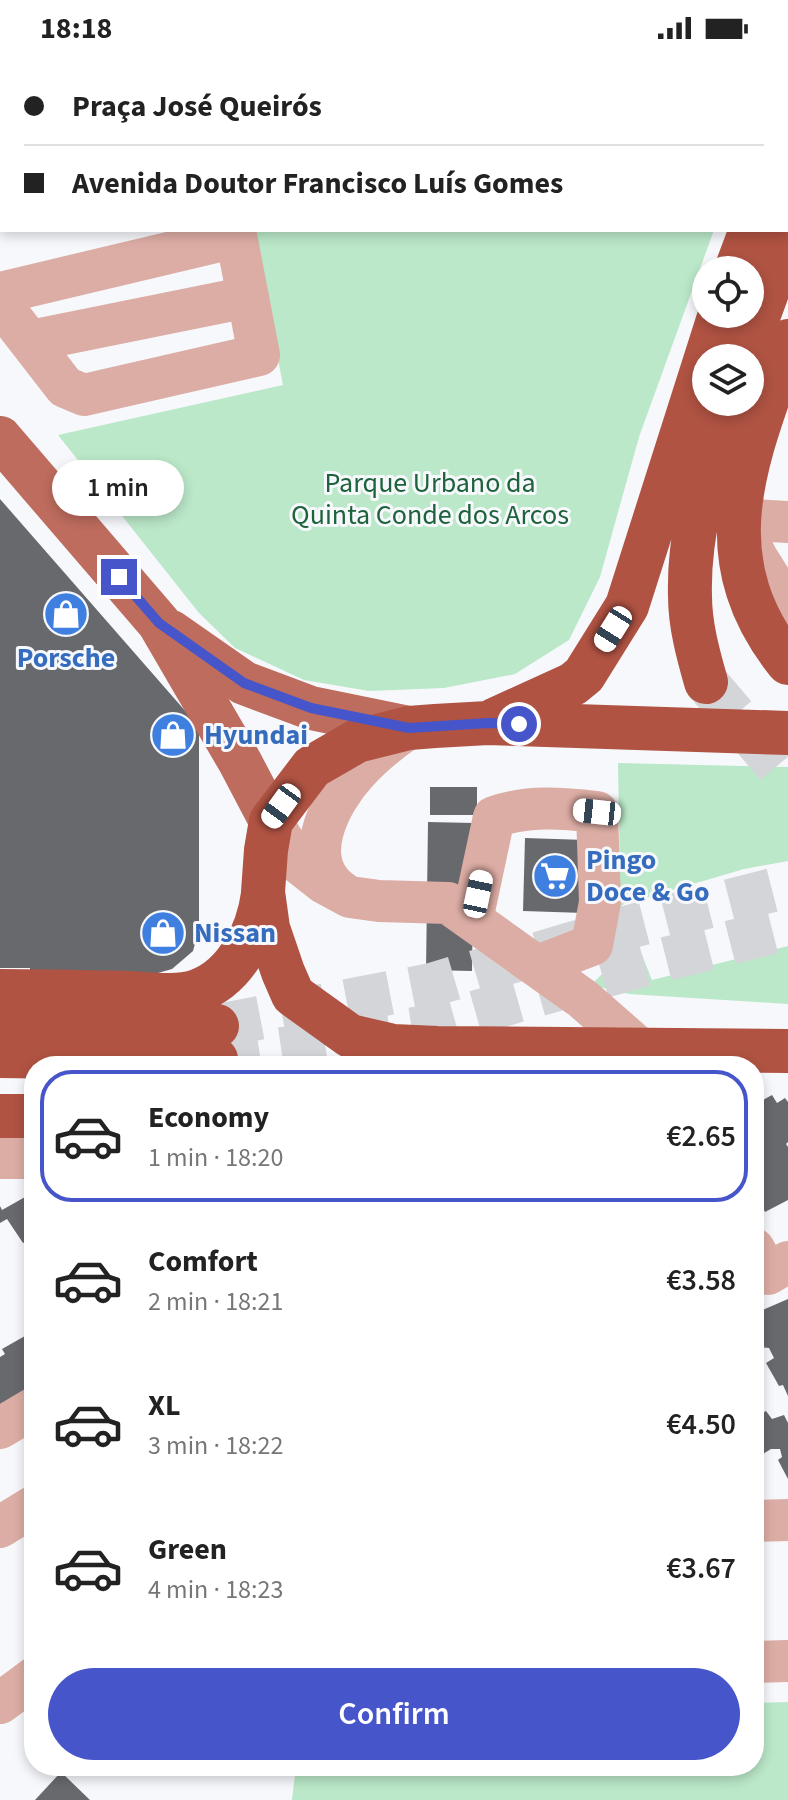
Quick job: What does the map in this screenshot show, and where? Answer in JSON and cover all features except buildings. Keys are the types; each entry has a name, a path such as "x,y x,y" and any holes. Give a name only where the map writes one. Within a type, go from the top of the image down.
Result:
{"highway":[{"path":"741,256 750,232"},
{"path":"748,344 788,235"},
{"path":"488,723 573,684 584,675 627,606 716,328"},
{"path":"764,378 788,341"},
{"path":"706,682 696,644 690,599 690,552 703,487 741,416"},
{"path":"745,416 738,519 740,557 749,599 769,641 788,663"},
{"path":"0,991 169,994 197,991 224,975 238,959 256,926 271,821 312,767 357,741 409,728 488,723 788,733"},
{"path":"263,892 273,947 293,995 350,1036 393,1046 788,1051"},
{"path":"0,1022 216,1043 0,1056"},
{"path":"374,1056 393,1046"},
{"path":"0,1092 24,1092"},
{"path":"0,1116 24,1116"}],"main road":[{"path":"0,438 159,623 271,821"},
{"path":"159,623 244,683 311,708 409,728"}],"street":[{"path":"0,293 236,234 259,355 84,395 65,387 0,303"},
{"path":"30,341 248,297"},
{"path":"738,519 788,522"},
{"path":"738,519 788,607"},
{"path":"350,897 329,883 322,872 320,841 326,823 333,806 355,773 409,728"},
{"path":"472,920 494,817 511,811 555,808 597,812 600,902 592,945 537,966"},
{"path":"271,821 296,861 310,874 350,897 448,903 583,999 640,1049"},
{"path":"0,1158 24,1158"},
{"path":"764,1267 768,1274 788,1262"},
{"path":"0,1428 24,1414"},
{"path":"0,1527 24,1512"},
{"path":"764,1662 788,1661"},
{"path":"0,1703 24,1685"}],"green space":[{"name":"Parque Urbano da Quinta Conde dos Arcos","path":"253,232 713,232 705,256 692,256 692,291 639,437 600,577 569,640 515,674 444,688 369,691 304,680 235,648 199,613 58,435 283,385"},
{"path":"618,763 788,767 788,861 744,869 622,905 652,980 788,946 788,1004 629,994 591,985 618,958 621,942"},
{"path":"788,1702 788,1800 292,1800 295,1776 764,1776 764,1703"}],"tunnel":[{"path":"706,682 780,769 788,774"},
{"path":"217,1026 431,985 636,925 788,886"},
{"path":"236,1056 421,1028 646,964 788,928"}],"place":[{"name":"Porsche","path":"66,614"},
{"name":"Hyundai","path":"173,735"},
{"name":"Pingo Doce & Go","path":"555,876"},
{"name":"Nissan","path":"163,933"}],"route":[{"path":"119,577 159,623 244,683 311,708 409,728 519,724"}]}
